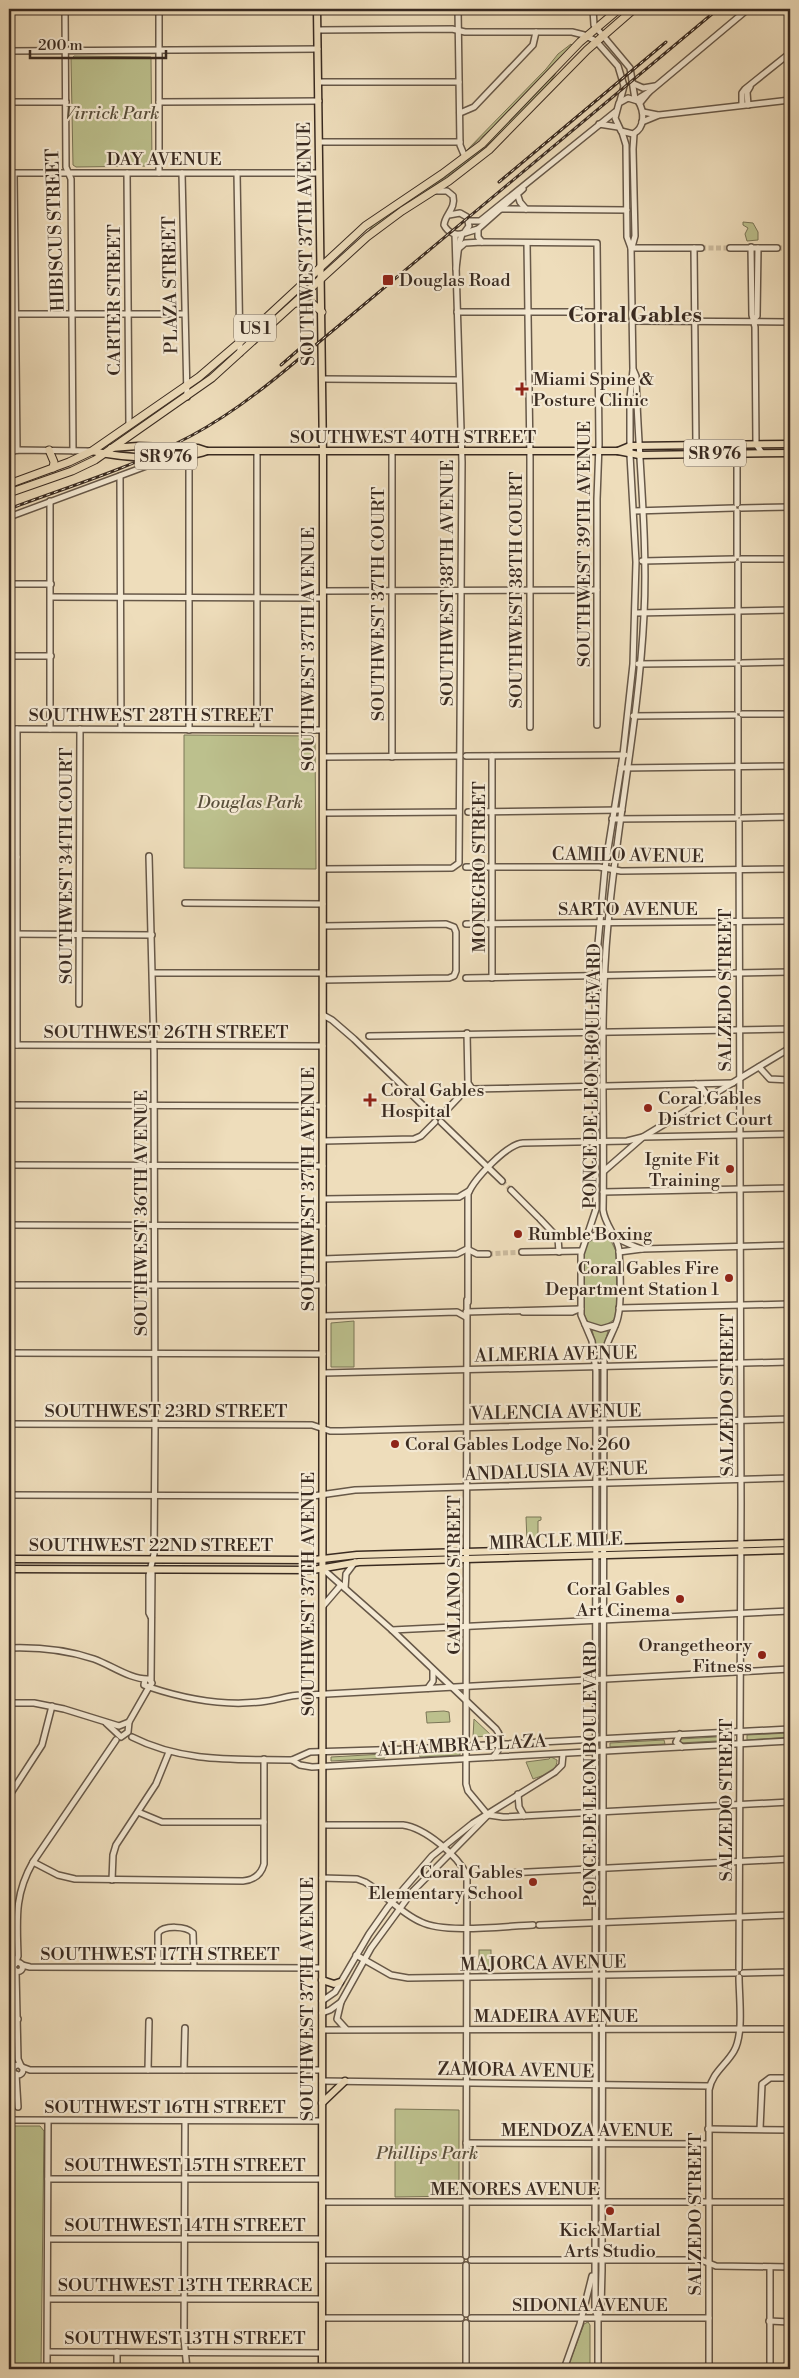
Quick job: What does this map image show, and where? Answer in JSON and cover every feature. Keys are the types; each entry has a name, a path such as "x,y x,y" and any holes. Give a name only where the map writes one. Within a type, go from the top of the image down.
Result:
{"highway":[{"name":"US 1","path":"9,484 92,451 186,386 240,342 321,266 380,215 465,157 503,124 596,28 619,9"},
{"name":"US 1","path":"9,494 72,471 105,454 187,397 240,354 380,227 469,167 496,144 603,35 634,9"},
{"path":"295,303 308,302 322,312"},
{"path":"49,450 53,459 53,468"}],"main road":[{"name":"SOUTHWEST 37TH AVENUE","path":"317,9 320,101 324,451 322,2369"},
{"name":"SOUTHWEST 40TH STREET","path":"92,451 105,454 171,456 207,451 598,452 618,451 630,446 790,444"},
{"name":"SOUTHWEST 40TH STREET","path":"92,451 114,448 198,448 207,451"},
{"name":"SOUTHWEST 40TH STREET","path":"618,451 630,455 790,453"},
{"name":"MIRACLE MILE","path":"741,1548 790,1543"},
{"name":"MIRACLE MILE","path":"323,1559 350,1556 741,1548 790,1550"},
{"name":"MIRACLE MILE","path":"323,1569 356,1562 468,1555"},
{"name":"SOUTHWEST 22ND STREET","path":"9,1559 323,1559"},
{"name":"SOUTHWEST 22ND STREET","path":"9,1569 323,1569"},
{"path":"322,1980 334,1984 340,1982"},
{"path":"322,2103 345,2081"}],"street":[{"name":"HIBISCUS STREET","path":"65,9 66,167 71,180 74,451"},
{"path":"159,9 160,173"},
{"path":"458,9 460,142 465,157"},
{"path":"593,9 596,28 626,62 634,84 637,101 643,112 642,122 634,134 622,132 618,127 615,112"},
{"path":"637,101 748,9"},
{"path":"318,30 574,32 596,42 613,59 621,73 624,90 615,112 480,221 469,221 463,214 449,214"},
{"path":"460,114 474,107 533,45 536,32"},
{"path":"9,51 318,49"},
{"path":"742,106 742,93 790,53"},
{"path":"319,82 459,82"},
{"path":"634,84 643,88 657,86"},
{"path":"748,105 747,92 750,86"},
{"path":"620,101 626,98 637,101"},
{"path":"642,122 659,115 790,100"},
{"path":"159,102 320,101"},
{"path":"9,102 66,102"},
{"path":"643,112 659,115"},
{"path":"599,124 609,124 618,127"},
{"name":"PONCE DE LEON BOULEVARD","path":"622,132 626,145 627,237 632,248"},
{"name":"PONCE DE LEON BOULEVARD","path":"598,2318 595,2308 594,2271 596,1367 592,1341 581,1309 581,1251 596,1210 595,976 605,868 623,755 633,664 636,562 630,455 630,398 633,369 632,248 635,236 632,149 634,134"},
{"path":"320,142 460,142"},
{"path":"12,173 17,450"},
{"name":"DAY AVENUE","path":"12,173 320,173"},
{"name":"CARTER STREET","path":"127,173 129,426"},
{"name":"PLAZA STREET","path":"182,173 187,397"},
{"path":"237,173 240,354"},
{"path":"434,191 449,192 453,196 454,205 444,226 449,232 455,234 478,229 518,196 524,187"},
{"path":"518,196 520,202 527,210"},
{"path":"502,209 627,210"},
{"path":"463,233 469,221"},
{"path":"478,229 478,237 482,242"},
{"name":"SOUTHWEST 38TH AVENUE","path":"323,869 452,868 458,866 461,452 456,269 458,248 463,233"},
{"name":"SOUTHWEST 38TH AVENUE","path":"455,234 454,264 456,269"},
{"path":"458,248 465,243 527,243"},
{"name":"SOUTHWEST 39TH AVENUE","path":"527,243 597,243 597,725"},
{"name":"SOUTHWEST 38TH COURT","path":"527,243 531,590 530,727"},
{"path":"632,248 701,248"},
{"path":"694,248 696,444"},
{"path":"730,248 777,248"},
{"path":"751,248 752,315 755,320"},
{"path":"758,248 757,316 755,320 756,444 762,453"},
{"path":"751,270 757,270"},
{"path":"457,312 597,312"},
{"path":"9,314 184,314"},
{"path":"632,321 755,320 790,322"},
{"name":"PONCE DE LEON BOULEVARD","path":"598,2369 598,2318 601,2308 602,2260 604,1366 605,1349 619,1308 619,1252 604,1216 603,1031 604,976 608,923 636,716 644,613 643,510 638,446 636,376 633,369"},
{"path":"323,379 458,380"},
{"path":"9,447 17,450 92,451"},
{"path":"9,453 17,450"},
{"path":"257,451 257,730"},
{"name":"SOUTHWEST 37TH COURT","path":"392,452 392,756"},
{"name":"SALZEDO STREET","path":"709,2369 709,2086 715,2074 735,2050 739,2029 741,1420 737,453"},
{"path":"189,455 189,730"},
{"path":"9,516 171,456"},
{"path":"120,476 121,729"},
{"path":"50,501 50,728"},
{"path":"634,510 790,507"},
{"path":"636,562 790,558"},
{"path":"9,584 51,584"},
{"path":"51,597 257,598 392,590 596,590"},
{"path":"635,613 790,610"},
{"path":"9,656 51,656"},
{"path":"633,664 790,662"},
{"path":"628,716 790,714"},
{"name":"SOUTHWEST 28TH STREET","path":"9,728 324,730"},
{"path":"17,728 17,1046"},
{"name":"SOUTHWEST 34TH COURT","path":"79,1004 80,729"},
{"path":"466,756 631,755"},
{"path":"324,757 459,756"},
{"name":"MONEGRO STREET","path":"492,756 492,978"},
{"path":"620,768 790,766"},
{"path":"468,812 622,810"},
{"path":"323,813 459,812"},
{"path":"612,819 790,817"},
{"name":"SOUTHWEST 36TH AVENUE","path":"147,1683 150,1669 151,1616 149,1613 149,1575 154,1560 155,1424 155,1106 149,856"},
{"path":"9,857 18,857"},
{"name":"CAMILO AVENUE","path":"466,867 605,868 614,870 790,869"},
{"path":"185,903 323,904"},
{"name":"SARTO AVENUE","path":"466,924 790,921"},
{"path":"153,973 323,977 447,978 454,976 456,968 456,932 454,927 446,924 323,926"},
{"path":"9,934 152,935"},
{"path":"466,978 790,972"},
{"path":"323,1015 332,1020 502,1181"},
{"path":"369,1036 790,1029"},
{"path":"467,1033 469,1087 603,1087 733,1083"},
{"name":"SOUTHWEST 26TH STREET","path":"9,1045 323,1046"},
{"path":"604,1171 643,1137 790,1048"},
{"path":"759,1067 770,1079 790,1080"},
{"path":"696,1084 702,1088 708,1098"},
{"path":"323,1141 415,1139 422,1135 459,1097"},
{"path":"9,1105 323,1106"},
{"path":"323,1199 459,1196 468,1194 488,1168 507,1149 518,1143 627,1142 643,1137 790,1134"},
{"path":"9,1165 323,1166"},
{"path":"603,1192 790,1188"},
{"path":"511,1190 558,1238 559,1252"},
{"name":"GALIANO STREET","path":"468,1194 466,1312 468,1370 467,1790 488,1815"},
{"path":"459,1196 467,1202"},
{"path":"9,1225 323,1226"},
{"path":"585,1240 598,1234 614,1238 642,1250"},
{"path":"619,1252 790,1245"},
{"path":"323,1258 457,1254 467,1249 477,1254 488,1254"},
{"path":"522,1252 581,1251"},
{"path":"457,1254 467,1260 477,1254"},
{"path":"9,1285 323,1286"},
{"path":"619,1308 790,1304"},
{"path":"323,1316 512,1311 547,1313 572,1312 581,1309"},
{"path":"585,1323 597,1329 614,1325"},
{"path":"9,1353 323,1354"},
{"name":"ALMERIA AVENUE","path":"323,1374 790,1362"},
{"name":"VALENCIA AVENUE","path":"323,1428 342,1431 790,1420"},
{"name":"SOUTHWEST 23RD STREET","path":"9,1424 312,1425 323,1428"},
{"name":"ANDALUSIA AVENUE","path":"9,1495 313,1496 355,1490 790,1478"},
{"path":"323,1606 343,1586 346,1574 356,1562"},
{"path":"323,1569 392,1630 498,1732 500,1744 493,1757"},
{"path":"392,1630 468,1628 790,1611"},
{"path":"9,1648 41,1649 80,1655 136,1677 158,1688 194,1700 261,1702 301,1695"},
{"path":"308,1695 790,1669"},
{"path":"428,1688 434,1678 433,1670"},
{"path":"106,1723 117,1735 123,1736 128,1732 129,1722 147,1683"},
{"path":"9,1702 52,1706 121,1726 129,1722"},
{"path":"9,1796 42,1745 52,1706"},
{"name":"ALHAMBRA PLAZA","path":"292,1760 307,1752 390,1750 790,1729"},
{"path":"680,1734 676,1742 682,1747"},
{"path":"663,1735 668,1741 663,1748"},
{"path":"132,1737 169,1752 207,1759 292,1760"},
{"path":"18,2107 16,2071 18,2059 18,1978 16,1967 18,1956 17,1918 19,1891 33,1862 116,1740"},
{"name":"ALHAMBRA PLAZA","path":"292,1760 307,1766 322,1766 790,1741"},
{"path":"409,1749 412,1754 410,1761"},
{"path":"390,1750 389,1757 394,1762"},
{"path":"112,1880 114,1849 159,1780 169,1752"},
{"path":"322,2001 333,1994 356,1955 392,1902 442,1846 473,1823 558,1770 562,1764 563,1754"},
{"path":"33,1862 68,1878 247,1881 258,1875 264,1864 264,1759"},
{"path":"518,1794 519,1807 524,1816"},
{"path":"346,2030 337,2019 341,2002 364,1960 399,1908 448,1853 488,1815 524,1816 790,1802"},
{"path":"138,1812 162,1822 264,1822"},
{"path":"323,1824 406,1826 428,1834 442,1846 467,1875 465,2030 466,2256 470,2260 701,2260 716,2266 790,2267"},
{"path":"467,1875 790,1859"},
{"path":"322,1878 361,1880 399,1908 427,1925 466,1927 790,1915"},
{"path":"9,1918 17,1918"},
{"path":"158,1967 158,1935 161,1930 166,1928 192,1930 194,1938 194,1967"},
{"name":"MAJORCA AVENUE","path":"356,1955 386,1973 399,1977 466,1979 790,1972"},
{"name":"SOUTHWEST 17TH STREET","path":"16,1967 322,1968"},
{"path":"322,2013 341,2002"},
{"path":"9,2019 18,2019"},
{"path":"148,2070 149,2021"},
{"path":"184,2070 185,2028"},
{"name":"MADEIRA AVENUE","path":"322,2030 790,2029"},
{"path":"16,2071 322,2070"},
{"path":"760,2130 760,2090 763,2082 770,2078 790,2078"},
{"name":"ZAMORA AVENUE","path":"322,2080 709,2086"},
{"name":"SOUTHWEST 16TH STREET","path":"9,2120 322,2121"},
{"path":"47,2369 48,2121"},
{"path":"185,2121 184,2299 187,2369"},
{"path":"708,2129 790,2130"},
{"name":"MENDOZA AVENUE","path":"466,2143 708,2144"},
{"name":"SOUTHWEST 15TH STREET","path":"48,2179 322,2179"},
{"name":"MENORES AVENUE","path":"322,2202 708,2202"},
{"path":"708,2202 790,2202"},
{"name":"SOUTHWEST 14TH STREET","path":"48,2239 322,2239"},
{"path":"322,2260 461,2260 466,2256"},
{"path":"461,2260 466,2265"},
{"path":"466,2369 466,2323 464,2316 466,2265 470,2260"},
{"path":"770,2267 770,2369"},
{"path":"564,2369 582,2318 594,2271"},
{"name":"SOUTHWEST 13TH TERRACE","path":"48,2299 322,2299"},
{"path":"322,2318 464,2316 471,2318 466,2323"},
{"name":"SIDONIA AVENUE","path":"471,2318 709,2318"},
{"path":"769,2321 790,2322"},
{"name":"SOUTHWEST 13TH STREET","path":"48,2352 322,2352"},
{"path":"117,2352 117,2369"}],"green space":[{"path":"571,44 499,122 467,150 546,69 558,54"},
{"name":"Virrick Park","path":"74,56 151,57 152,166 76,167 73,165 71,59"},
{"path":"556,73 520,115 476,156 368,232 374,224 477,152"},
{"path":"743,222 753,223 758,232 758,240 747,241 745,234 748,228 743,225"},
{"name":"Douglas Park","path":"184,735 315,736 316,869 184,868"},
{"path":"599,1236 611,1241 616,1251 617,1313 615,1319 603,1327 589,1324 583,1313 583,1250 589,1240"},
{"path":"354,1321 354,1367 331,1367 331,1323"},
{"path":"592,1330 608,1331 600,1360"},
{"path":"526,1517 541,1517 541,1520 538,1521 538,1541 527,1541"},
{"path":"426,1712 449,1712 450,1722 427,1723"},
{"path":"474,1719 492,1736 473,1737"},
{"path":"790,1733 790,1737 747,1740 747,1735"},
{"path":"734,1736 734,1740 679,1743 680,1739"},
{"path":"664,1740 665,1744 610,1747 610,1743"},
{"path":"460,1749 460,1755 420,1757 419,1753"},
{"path":"384,1754 385,1758 331,1761 331,1757"},
{"path":"551,1757 557,1760 555,1768 549,1773 533,1779 526,1762 549,1759"},
{"path":"479,1950 491,1950 491,1972 479,1972"},
{"name":"Phillips Park","path":"395,2109 459,2110 459,2196 395,2197"},
{"path":"9,2126 40,2126 44,2131 41,2369 9,2369"},
{"path":"588,2322 590,2325 590,2369 567,2369 584,2324"}],"tunnel":[{"path":"701,248 730,248"},
{"path":"777,248 790,248"},
{"path":"502,1181 511,1190"},
{"path":"488,1254 522,1252"}],"railway":[{"path":"9,509 155,454 208,426 240,405 285,370 718,9"},
{"path":"499,182 666,42"},
{"path":"281,365 313,337"}],"place":[{"name":"Douglas Road","path":"388,280"},
{"name":"Miami Spine & Posture Clinic","path":"522,389"},
{"name":"Coral Gables Hospital","path":"370,1100"},
{"name":"Coral Gables District Court","path":"648,1108"},
{"name":"Ignite Fit Training","path":"730,1169"},
{"name":"Rumble Boxing","path":"518,1234"},
{"name":"Coral Gables Fire Department Station 1","path":"729,1278"},
{"name":"Coral Gables Lodge No. 260","path":"395,1444"},
{"name":"Coral Gables Art Cinema","path":"680,1599"},
{"name":"Orangetheory Fitness","path":"762,1655"},
{"name":"Coral Gables Elementary School","path":"533,1882"},
{"name":"Kick Martial Arts Studio","path":"610,2211"}],"district":[{"name":"Coral Gables","path":"635,314"}]}
